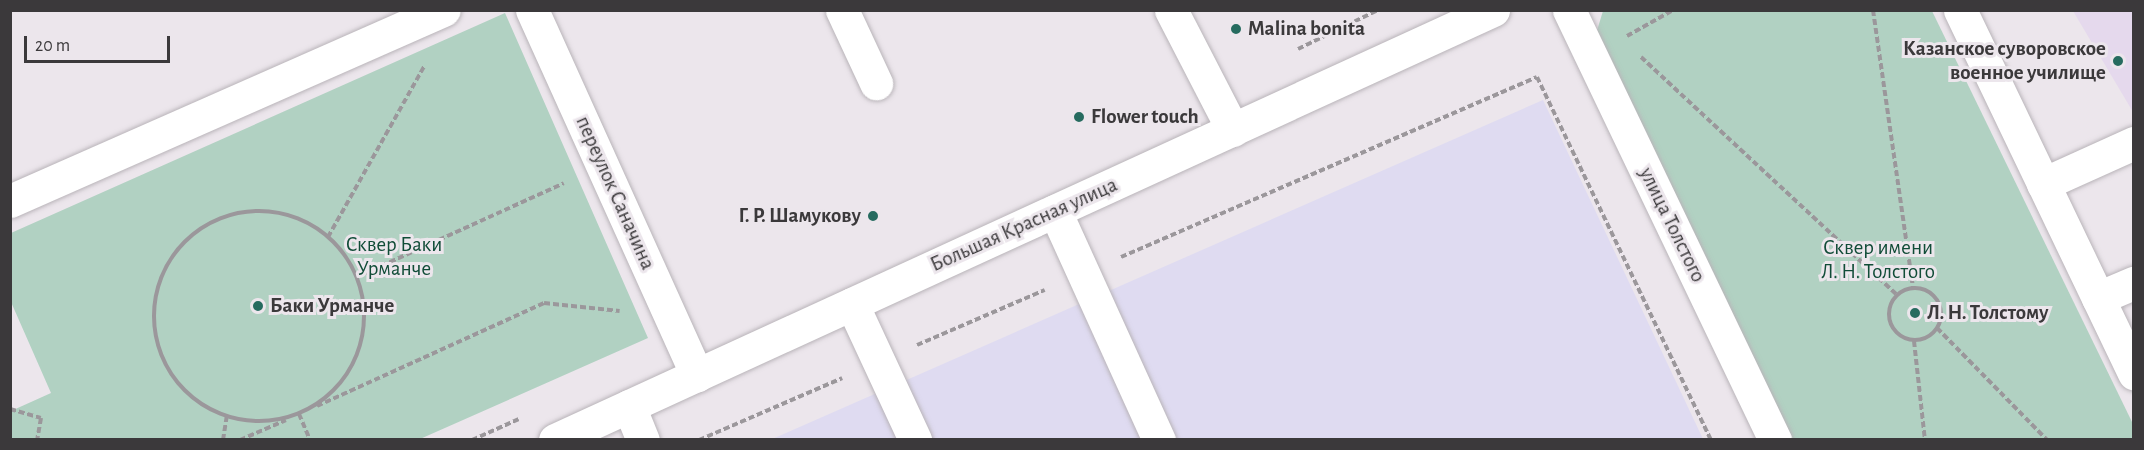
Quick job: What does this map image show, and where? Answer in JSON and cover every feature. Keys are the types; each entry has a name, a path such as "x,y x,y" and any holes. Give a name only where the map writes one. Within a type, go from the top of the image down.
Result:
{"street":[{"path":"10,201 444,10"},
{"name":"переулок Саначина","path":"532,10 697,375"},
{"path":"842,10 876,82"},
{"path":"1171,10 1233,130"},
{"name":"Большая Красная улица","path":"555,440 1493,10"},
{"name":"улица Толстого","path":"1569,10 1775,440"},
{"path":"1960,10 2133,373"},
{"path":"2043,184 2133,143"},
{"path":"1055,211 1159,440"},
{"path":"2098,298 2133,283"},
{"path":"852,304 915,440"},
{"path":"629,406 643,440"}],"path":[{"path":"1622,39 1673,10"},
{"path":"1873,10 1913,288"},
{"path":"1639,55 1897,295"},
{"path":"328,237 427,62"},
{"path":"1537,77 1711,440"},
{"path":"357,277 567,182"},
{"path":"242,212 273,212 303,220 328,237 345,255 357,277 364,303 364,322 356,357 342,381 322,400 299,414 275,420 250,421 227,416 199,403 176,381 161,354 154,324 156,293 167,264 187,240 212,222 242,212"},
{"path":"1913,288 1929,292 1939,305 1940,321 1931,335 1914,341 1898,334 1892,327 1889,310 1897,295 1913,288"},
{"path":"240,440 544,303 630,312"},
{"path":"1937,328 2046,440"},
{"path":"1914,341 1925,440"},
{"path":"10,409 40,418 37,440"},
{"path":"299,414 310,440"},
{"path":"223,440 227,416"}],"shaded area":[{"name":"Казанское суворовское военное училище","path":"2073,11 2133,11 2133,112"},
{"path":"1543,100 1703,439 770,440"}],"green space":[{"name":"Сквер имени Л. Н. Толстого","path":"1603,11 1932,11 2133,424 2133,439 1790,439 1595,37"},
{"name":"Сквер Баки Урманче","path":"505,13 648,338 420,439 11,439 11,411 51,393 11,302 11,233"}],"place":[{"name":"Malina bonita","path":"1236,29"},
{"name":"Казанское суворовское военное училище","path":"2118,61"},
{"name":"Flower touch","path":"1079,117"},
{"name":"Г. Р. Шамукову","path":"873,216"},
{"name":"Баки Урманче","path":"258,306"},
{"name":"Л. Н. Толстому","path":"1915,313"}]}
